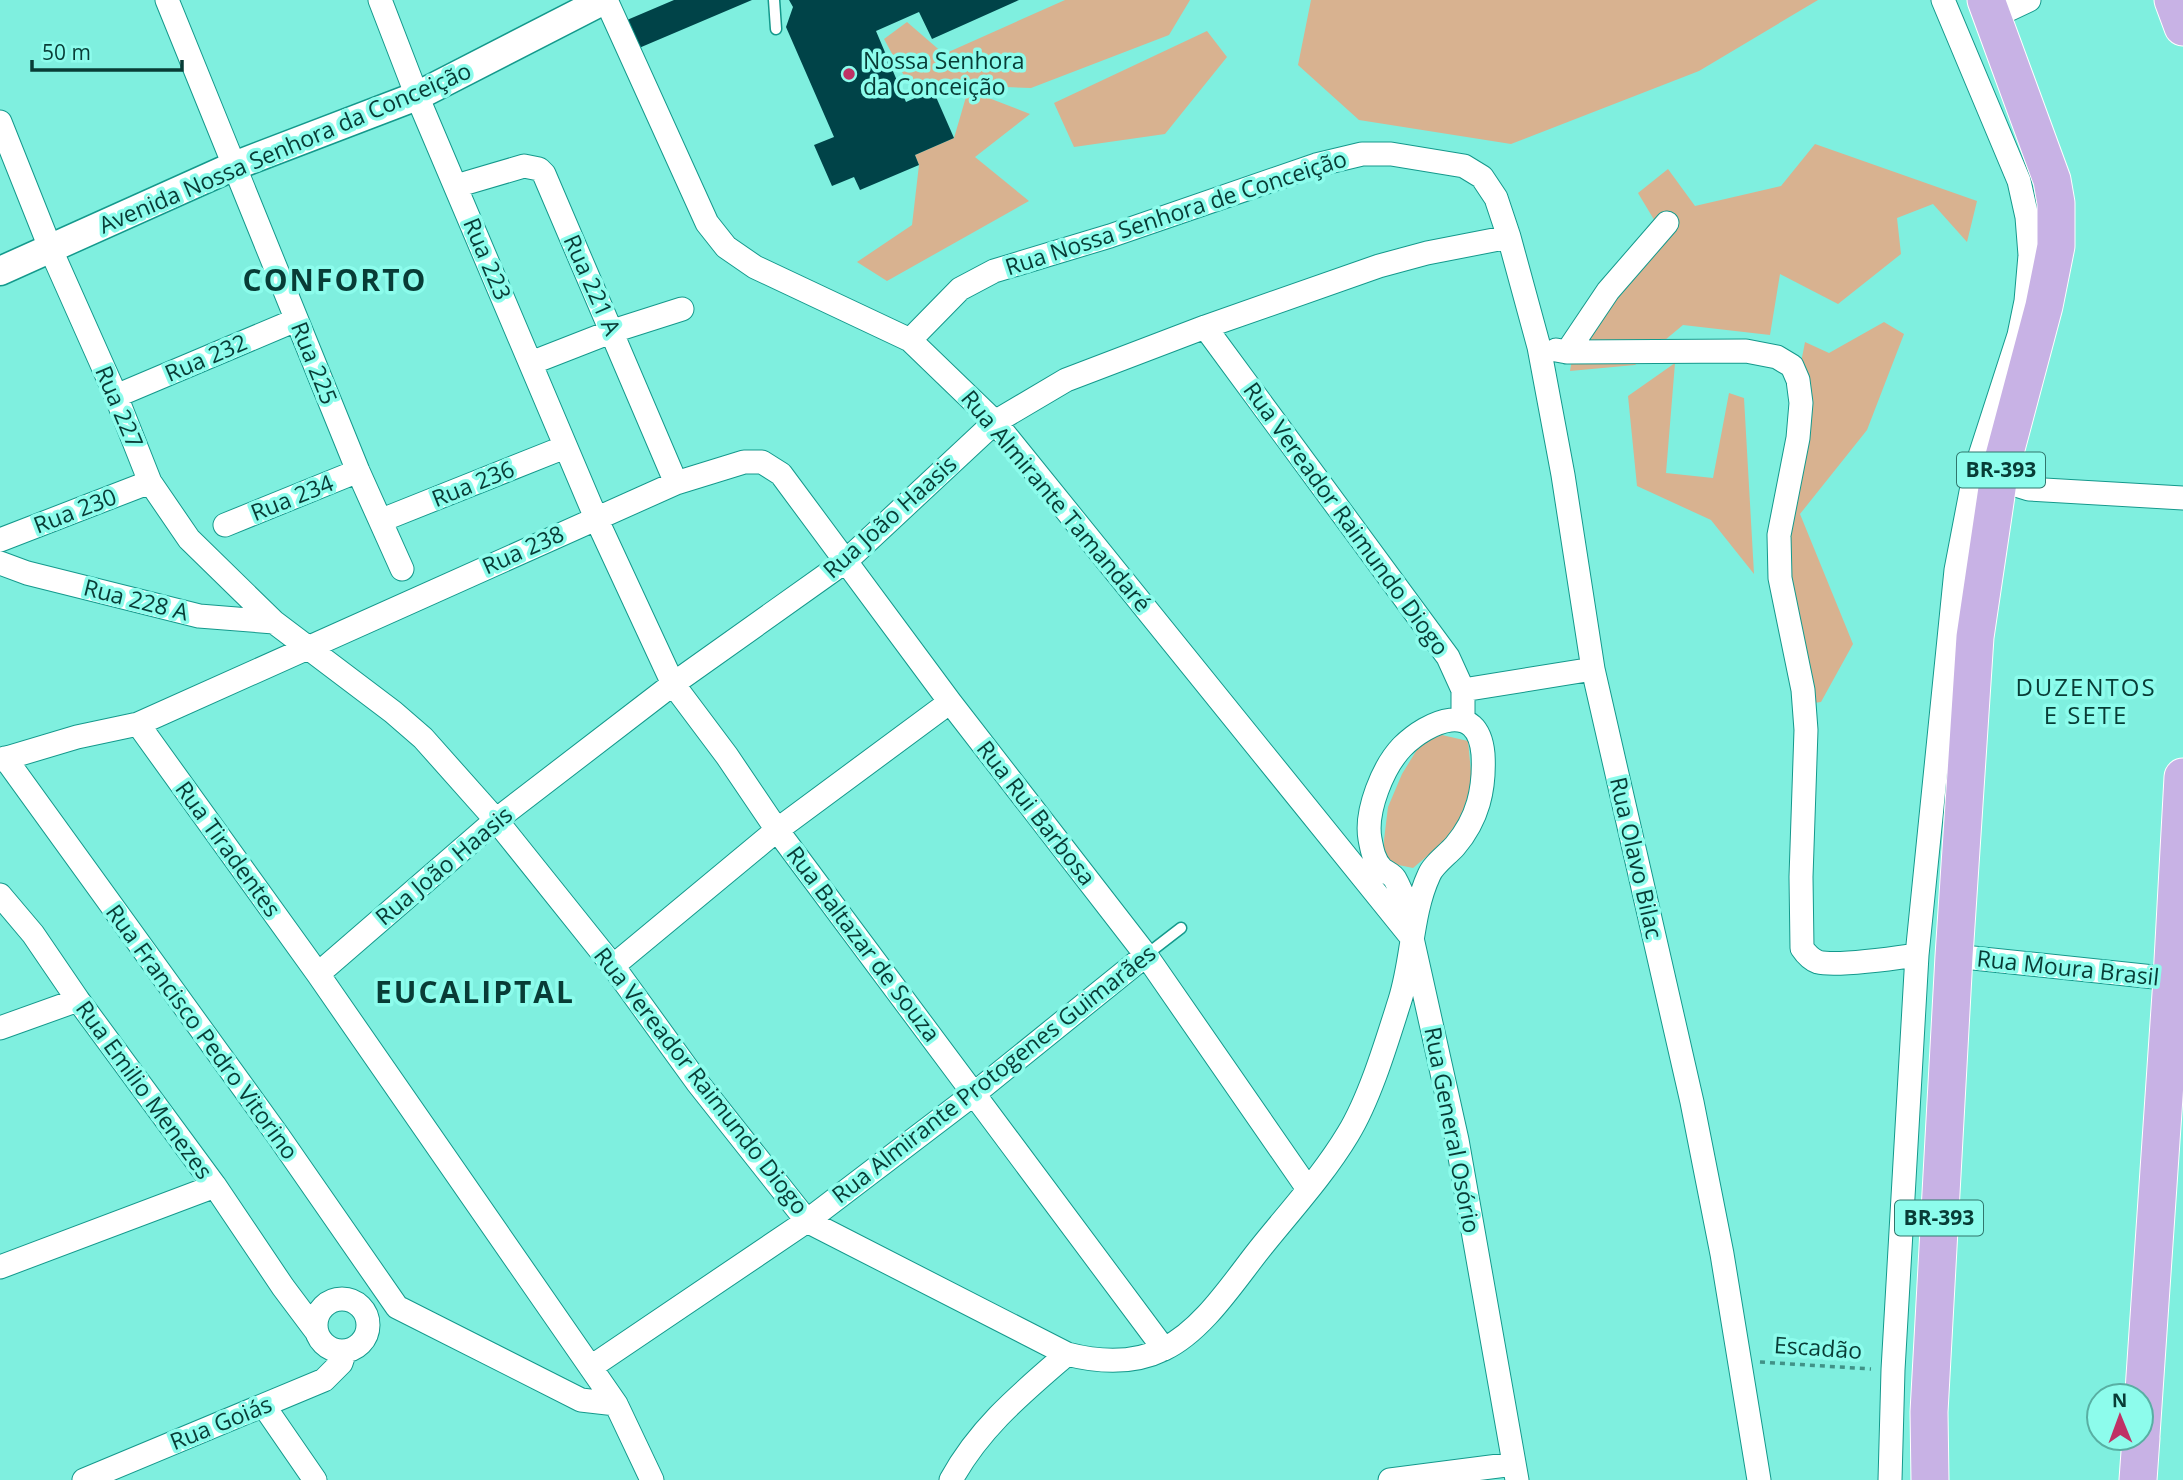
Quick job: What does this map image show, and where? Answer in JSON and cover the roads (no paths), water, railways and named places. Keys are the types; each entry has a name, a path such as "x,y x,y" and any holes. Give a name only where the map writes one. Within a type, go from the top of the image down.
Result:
{"main road":[{"path":"2173,0 2183,27"},
{"name":"BR-393","path":"1930,1480 1928,1412 1975,637 1999,475 2044,306 2056,246 2056,203 2052,180 1989,9"},
{"path":"2145,1382 2178,979 2183,777"},
{"path":"2138,1480 2140,1452"}],"street":[{"name":"Rua 225","path":"167,0 358,471 402,569"},
{"name":"Rua 223","path":"380,0 417,96 596,518"},
{"name":"Avenida Nossa Senhora da Conceição","path":"0,271 234,166 417,96 605,0"},
{"name":"Rua Almirante Tamandaré","path":"605,0 706,223 726,247 755,267 910,340 995,422 1311,815"},
{"path":"1890,1480 1893,1370 1917,955 1956,570 1975,471 2019,335 2026,301 2030,255 2028,217 2018,181 1944,0"},
{"path":"1989,9 2029,0"},
{"name":"Rua 227","path":"0,122 51,250 116,396 150,482 189,539 274,622 305,647"},
{"name":"Rua Nossa Senhora de Conceição","path":"910,340 960,289 994,271 1110,236 1317,165 1362,154 1391,154 1464,166 1482,177 1496,198 1509,237"},
{"name":"Rua 221 A","path":"456,186 524,166 539,169 544,174 676,483"},
{"path":"1567,352 1608,291 1667,223"},
{"name":"Rua João Haasis","path":"318,974 496,820 673,684 846,561 995,422 1066,380 1205,327 1379,265 1509,237"},
{"name":"Rua Olavo Bilac","path":"1509,237 1539,347 1563,475 1593,669 1692,1102 1741,1361 1759,1480"},
{"path":"531,363 613,331 682,309"},
{"name":"Rua 232","path":"116,396 296,320"},
{"name":"Rua Vereador Raimundo Diogo","path":"305,647 393,712 423,738 496,820 613,966 698,1082 807,1221 1066,1354 1095,1361 1127,1359 1164,1349 1191,1331 1211,1309 1308,1189 1348,1133 1368,1090 1401,996 1413,931 1430,872 1474,820 1481,799 1484,769 1482,742 1476,728 1453,720 1463,690 1448,657 1205,327"},
{"path":"1539,347 1567,352 1746,351 1777,357 1792,366 1798,380 1801,403 1798,438 1779,535 1780,578 1803,690 1806,730 1801,877 1802,948 1808,956 1819,962 1883,960 1917,955"},
{"name":"Rua 236","path":"382,520 565,447"},
{"name":"Rua 238","path":"3,759 78,737 138,724 676,483 744,462"},
{"name":"Rua Rui Barbosa","path":"744,462 761,462 781,474 950,702 1146,955 1308,1189"},
{"name":"Rua 234","path":"225,525 358,471"},
{"path":"1999,475 2029,489 2183,498"},
{"name":"Rua 230","path":"0,540 150,482"},
{"name":"Rua Baltazar de Souza","path":"596,518 673,684 778,830 1164,1349"},
{"name":"Rua 228 A","path":"0,563 27,573 199,616 274,622"},
{"path":"1463,690 1593,669"},
{"path":"613,966 778,830 950,702"},
{"path":"1430,872 1413,878 1394,876 1383,869 1374,858 1369,835 1373,804 1383,773 1402,747 1425,729 1453,720"},
{"name":"Rua Tiradentes","path":"138,724 318,974 616,1404"},
{"name":"Rua Francisco Pedro Vitorino","path":"3,759 279,1137 397,1307"},
{"name":"Rua General Osório","path":"1311,815 1413,931 1457,1140 1515,1472"},
{"path":"1394,876 1413,931"},
{"name":"Rua Emilio Menezes","path":"0,895 33,934 316,1331"},
{"name":"Rua Almirante Protogenes Guimarães","path":"591,1367 807,1221 975,1093 1146,955"},
{"name":"Rua Moura Brasil","path":"1954,956 2178,979"},
{"path":"0,1028 78,1000"},
{"path":"0,1267 215,1186"},
{"path":"283,1287 315,1296 348,1298 366,1311 369,1321 364,1341 345,1351 327,1347 316,1331 320,1310 337,1298"},
{"path":"366,1311 397,1307 581,1400 616,1404 652,1480"},
{"name":"Rua Goiás","path":"84,1480 119,1472 324,1380 341,1363 345,1351"},
{"path":"951,1480 962,1459 989,1423 1066,1354"},
{"path":"264,1406 316,1480"},
{"path":"1390,1480 1515,1472"}],"lane":[{"path":"774,0 775,29"},
{"name":"Rua Almirante Protogenes Guimarães","path":"1146,955 1181,928"}],"place":[{"name":"Nossa Senhora da Conceição","path":"849,74"}],"district":[{"name":"CONFORTO","path":"335,281"},
{"name":"DUZENTOS E SETE","path":"2086,702"},
{"name":"EUCALIPTAL","path":"475,993"}]}
